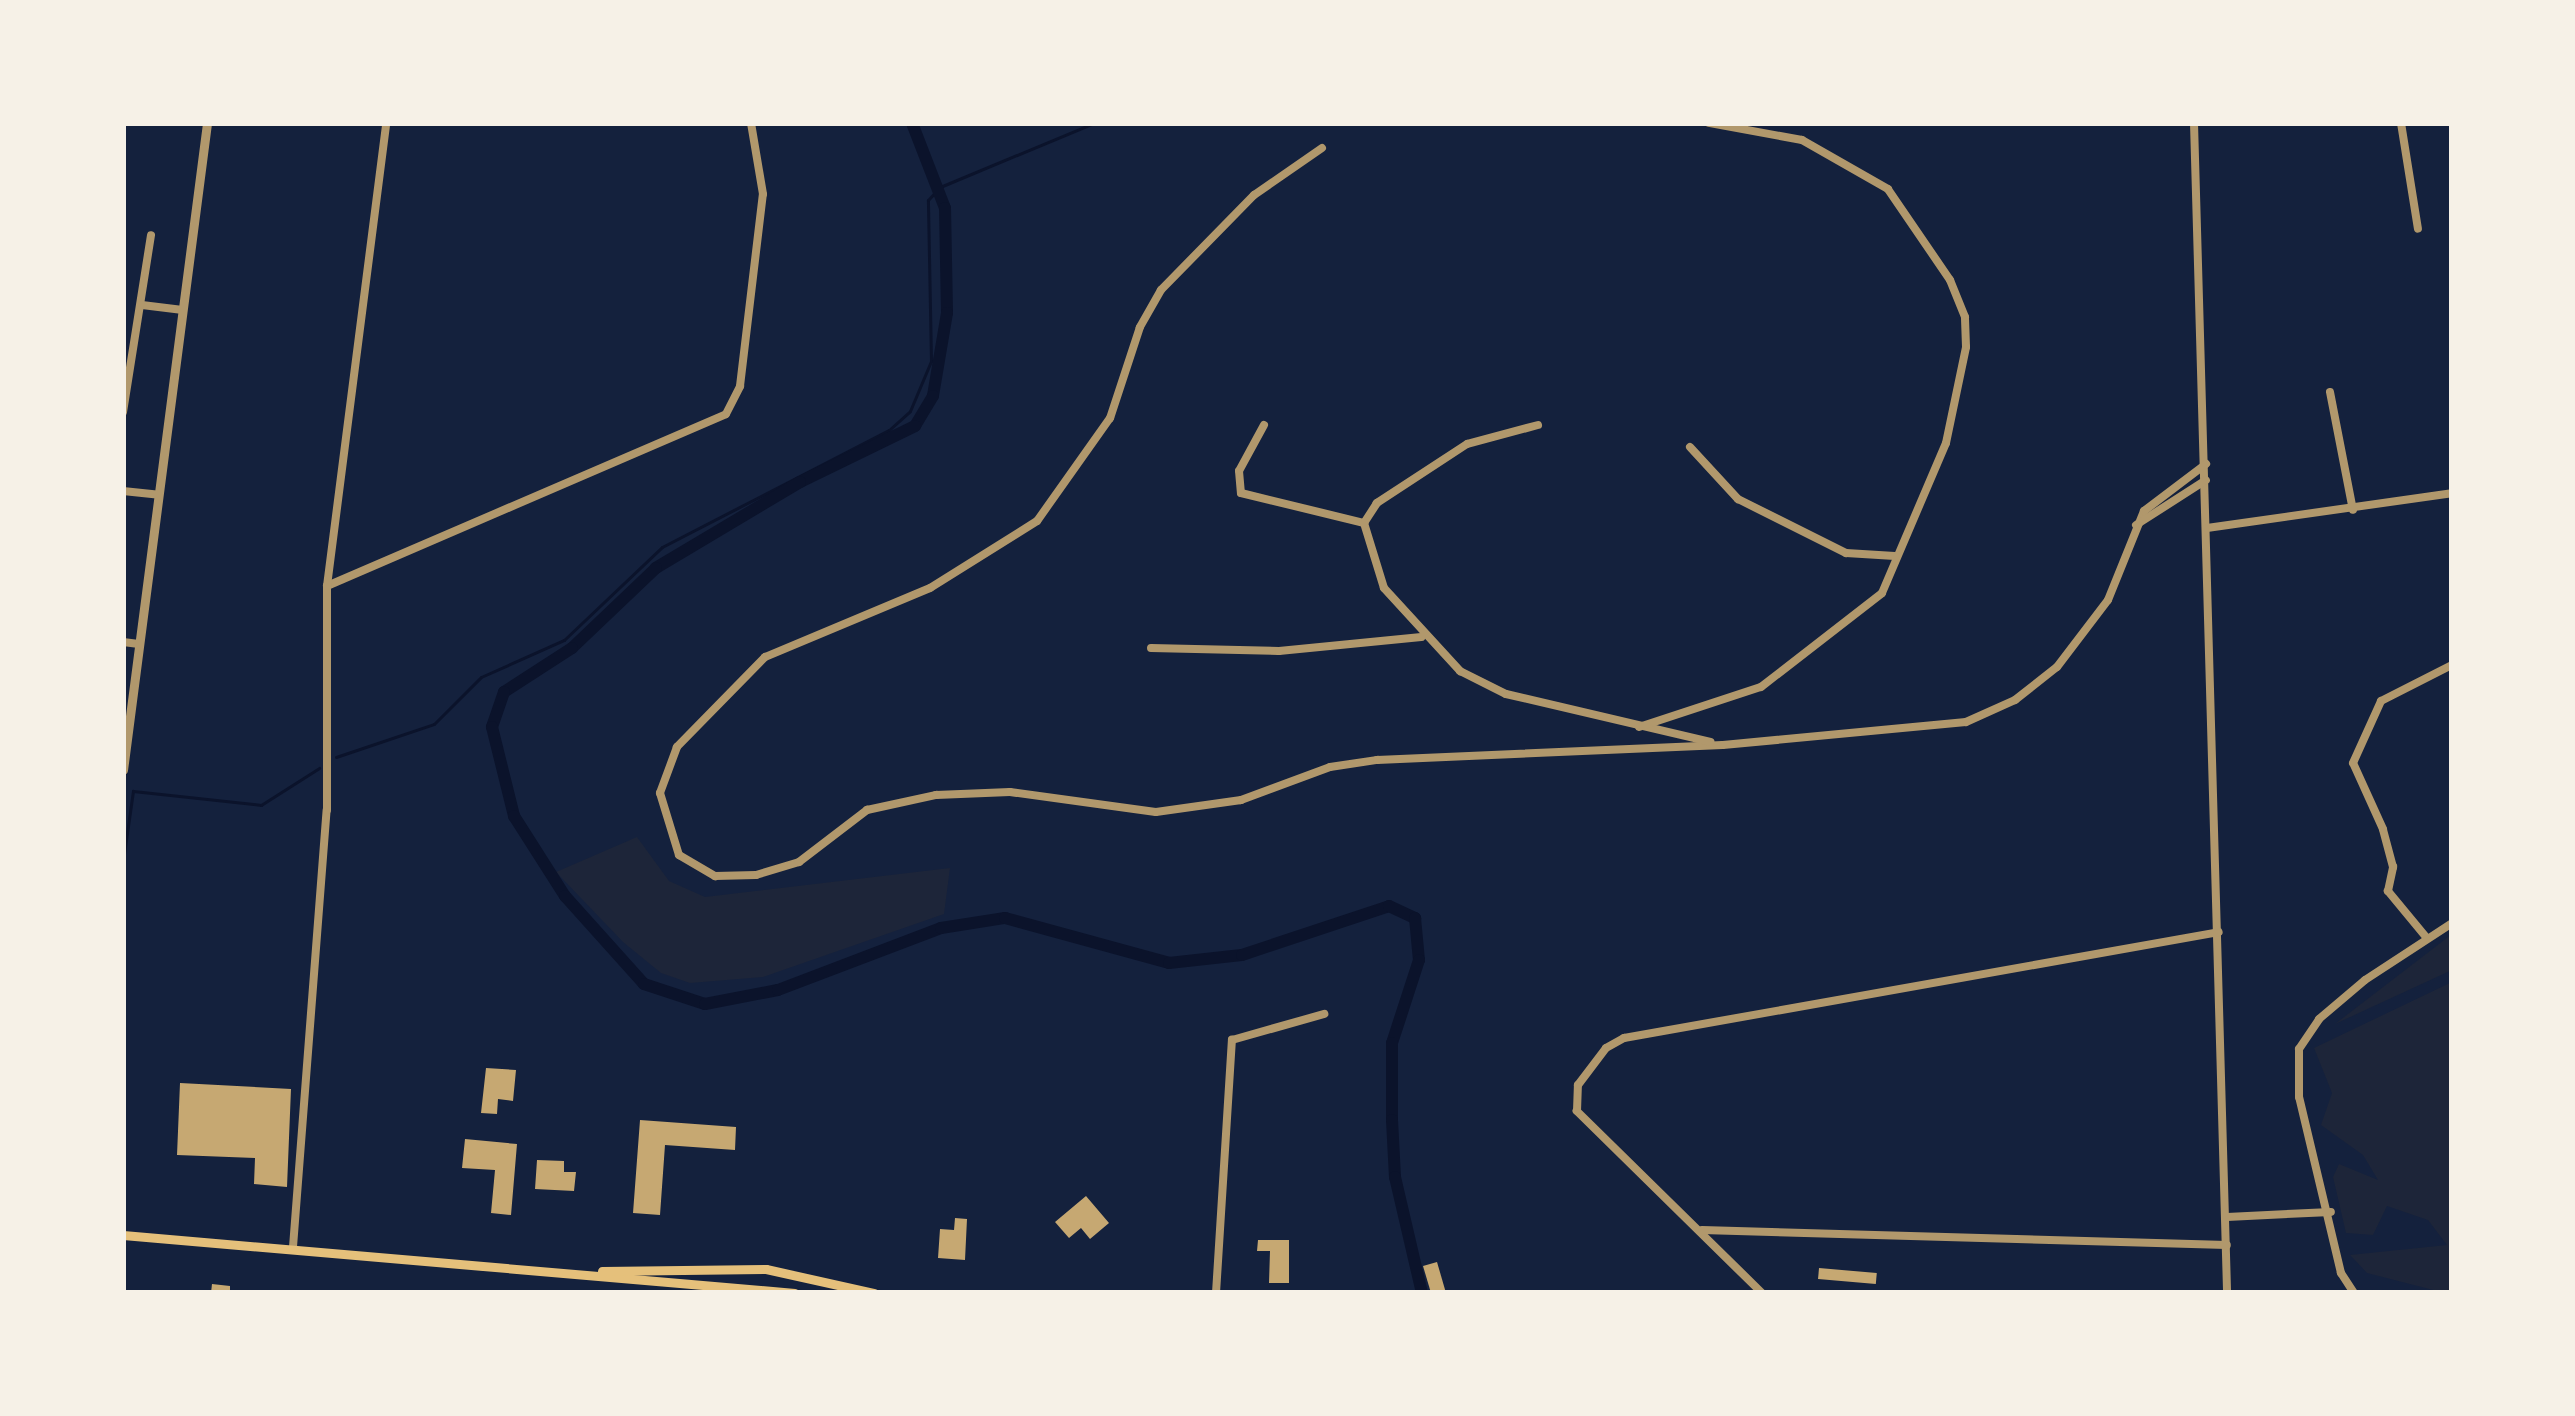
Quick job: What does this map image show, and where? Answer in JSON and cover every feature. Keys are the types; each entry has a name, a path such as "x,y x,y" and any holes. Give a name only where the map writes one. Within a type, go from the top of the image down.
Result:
{"main road":[{"path":"123,1235 597,1272 795,1293"},
{"path":"597,1272 666,1264 766,1269 874,1293"}],"street":[{"path":"123,770 207,123"},
{"path":"293,1247 327,810 328,586 386,123"},
{"path":"328,586 726,414 740,386 763,194 751,123"},
{"path":"1639,727 1734,699 1790,670 1882,593 1951,428 1967,336 1962,306 1917,223 1877,180 1802,140 1709,123"},
{"path":"2194,123 2227,1293"},
{"path":"2402,123 2417,229"},
{"path":"1322,148 1254,195 1161,290 1140,327 1110,418 1037,521 930,588 765,657 677,747 660,794 679,855 715,876 756,875 799,862 867,810 936,795 1010,792 1156,812 1241,800 1364,761 1723,745 1943,727 2001,708 2044,680 2088,632 2135,526 2162,492 2206,464"},
{"path":"123,412 151,235"},
{"path":"142,305 183,310"},
{"path":"123,334 134,335"},
{"path":"2330,392 2353,510"},
{"path":"1264,425 1239,471 1241,493 1364,523"},
{"path":"1364,523 1377,503 1435,461 1538,425"},
{"path":"1690,447 1738,499 1846,554 1895,556"},
{"path":"2135,526 2206,480"},
{"path":"123,491 159,495"},
{"path":"2207,528 2452,493"},
{"path":"1364,523 1384,588 1423,637 1460,671 1506,694 1723,745"},
{"path":"1151,648 1279,651 1423,637"},
{"path":"123,642 140,644"},
{"path":"2426,938 2388,891 2393,867 2383,829 2353,763 2381,701 2452,665"},
{"path":"2354,1293 2341,1273 2331,1212 2300,1097 2300,1049 2319,1018 2452,923"},
{"path":"1762,1293 1577,1111 1582,1078 1614,1042 2219,932"},
{"path":"1216,1293 1232,1040 1324,1014"},
{"path":"2227,1217 2331,1212"},
{"path":"1700,1230 2227,1245"}],"shaded area":[{"path":"637,837 669,881 705,897 950,868 944,914 763,977 690,983 661,973 623,942 556,872"},
{"path":"2452,934 2452,970 2335,1024"},
{"path":"2452,982 2452,1293 2445,1293 2367,1273 2350,1255 2447,1245 2428,1220 2387,1206 2373,1235 2346,1233 2333,1177 2339,1164 2378,1180 2363,1155 2321,1125 2332,1093 2314,1048"}],"building":[{"path":"486,1068 516,1070 513,1101 498,1099 497,1114 481,1113"},
{"path":"180,1083 291,1089 287,1187 254,1184 255,1158 177,1155"},
{"path":"640,1120 736,1127 735,1150 665,1145 660,1215 633,1213"},
{"path":"465,1139 517,1144 511,1215 491,1213 495,1170 462,1168"},
{"path":"537,1160 564,1161 564,1172 576,1172 574,1191 535,1189"},
{"path":"1086,1196 1109,1223 1090,1239 1081,1228 1069,1238 1055,1222"},
{"path":"955,1218 967,1219 965,1260 938,1258 940,1229 954,1230"},
{"path":"1258,1240 1289,1240 1289,1283 1269,1283 1270,1251 1257,1251"},
{"path":"1437,1262 1446,1293 1431,1293 1423,1266"},
{"path":"1819,1268 1877,1273 1876,1284 1818,1279"},
{"path":"212,1284 230,1286 230,1293 211,1293"}],"waterway":[{"path":"912,123 945,208 947,313 933,396 915,426 800,482 656,568 572,648 504,692 492,727 514,816 565,896 644,984 705,1004 778,990 941,928 1005,918 1169,963 1242,955 1389,906 1415,918 1419,960 1392,1043 1392,1120 1395,1177 1422,1293"},
{"path":"336,757 434,724 481,677 564,640 662,547 889,430 910,411 931,361 928,200 940,187 1094,123"},
{"path":"123,861 133,791 261,805 319,768"}]}
